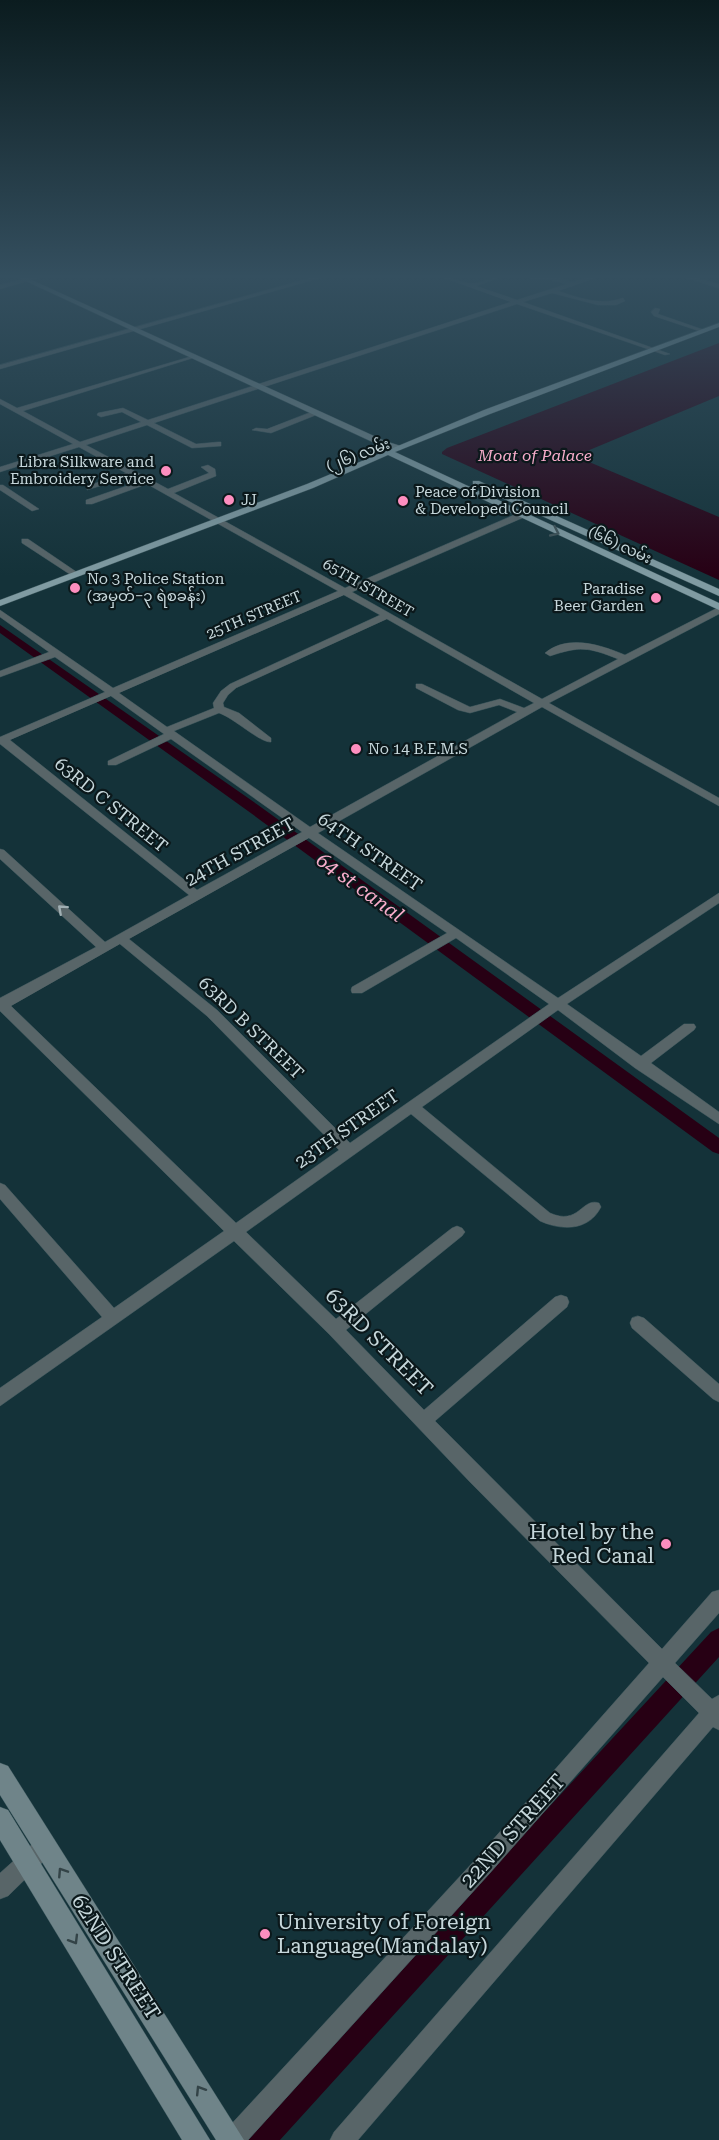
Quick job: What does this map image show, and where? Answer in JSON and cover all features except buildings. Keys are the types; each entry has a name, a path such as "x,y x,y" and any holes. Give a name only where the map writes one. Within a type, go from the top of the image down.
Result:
{"main road":[{"name":"(၂၆) လမ်း","path":"0,603 310,486 320,486 395,452 588,376"},
{"name":"(၂၆) လမ်း","path":"410,452 510,414"},
{"name":"(၆၆) လမ်း","path":"395,452 410,452 719,593"},
{"name":"(၆၆) လမ်း","path":"395,452 519,515 719,609"}],"street":[{"path":"17,410 129,376"},
{"name":"(၆၆) လမ်း","path":"237,376 382,443 395,452"},
{"path":"0,470 295,376"},
{"name":"65TH STREET","path":"0,401 220,521 719,803"},
{"path":"101,415 123,410 195,446 218,444"},
{"path":"256,430 268,431 317,413"},
{"path":"168,492 213,474 205,467"},
{"path":"90,488 134,473"},
{"path":"88,502 149,482"},
{"path":"0,487 36,509"},
{"name":"25TH STREET","path":"2,740 533,510"},
{"path":"26,541 77,575"},
{"name":"24TH STREET","path":"1,1004 541,703 719,609"},
{"name":"64TH STREET","path":"0,613 47,656 446,939 559,1004 719,1119"},
{"path":"219,709 218,703 224,693 233,686 386,616"},
{"path":"550,653 571,644 579,644 600,648 626,659"},
{"path":"0,674 47,656"},
{"path":"419,686 470,710 500,702 525,712"},
{"path":"112,763 219,709 235,715 267,740"},
{"name":"63RD C STREET","path":"2,740 197,896"},
{"path":"0,853 105,948"},
{"name":"23TH STREET","path":"0,1398 541,1016 719,897"},
{"name":"63RD B STREET","path":"121,939 212,1013 349,1151"},
{"path":"357,990 446,939"},
{"name":"63RD STREET","path":"1,1004 334,1329 669,1669 717,1713"},
{"path":"640,1064 689,1028"},
{"path":"412,1107 544,1217 556,1222 578,1221 594,1207"},
{"path":"0,1189 113,1318"},
{"path":"334,1329 457,1232"},
{"path":"423,1421 561,1302"},
{"path":"638,1323 719,1394"},
{"name":"22ND STREET","path":"231,2140 482,1867 669,1669 719,1599"},
{"path":"342,2140 717,1713"},
{"name":"62ND STREET","path":"0,1774 36,1855 197,2140"},
{"name":"62ND STREET","path":"0,1818 36,1855 231,2140"},
{"path":"0,1888 36,1855"}],"water":[{"name":"Moat of Palace","path":"634,376 719,376 719,396 575,456 719,517 719,580 442,454 447,448"}],"waterway":[{"name":"64 st canal","path":"0,628 253,808 719,1147"},
{"path":"260,2140 719,1640"}],"place":[{"name":"Libra Silkware and Embroidery Service","path":"166,471"},
{"name":"JJ","path":"229,500"},
{"name":"Peace of Division & Developed Council","path":"403,501"},
{"name":"No 3 Police Station (အမှတ်−၃ ရဲစခန်း)","path":"75,588"},
{"name":"Paradise Beer Garden","path":"656,598"},
{"name":"No 14 B.E.M.S","path":"356,749"},
{"name":"Hotel by the Red Canal","path":"666,1544"},
{"name":"University of Foreign Language(Mandalay)","path":"265,1934"}]}
